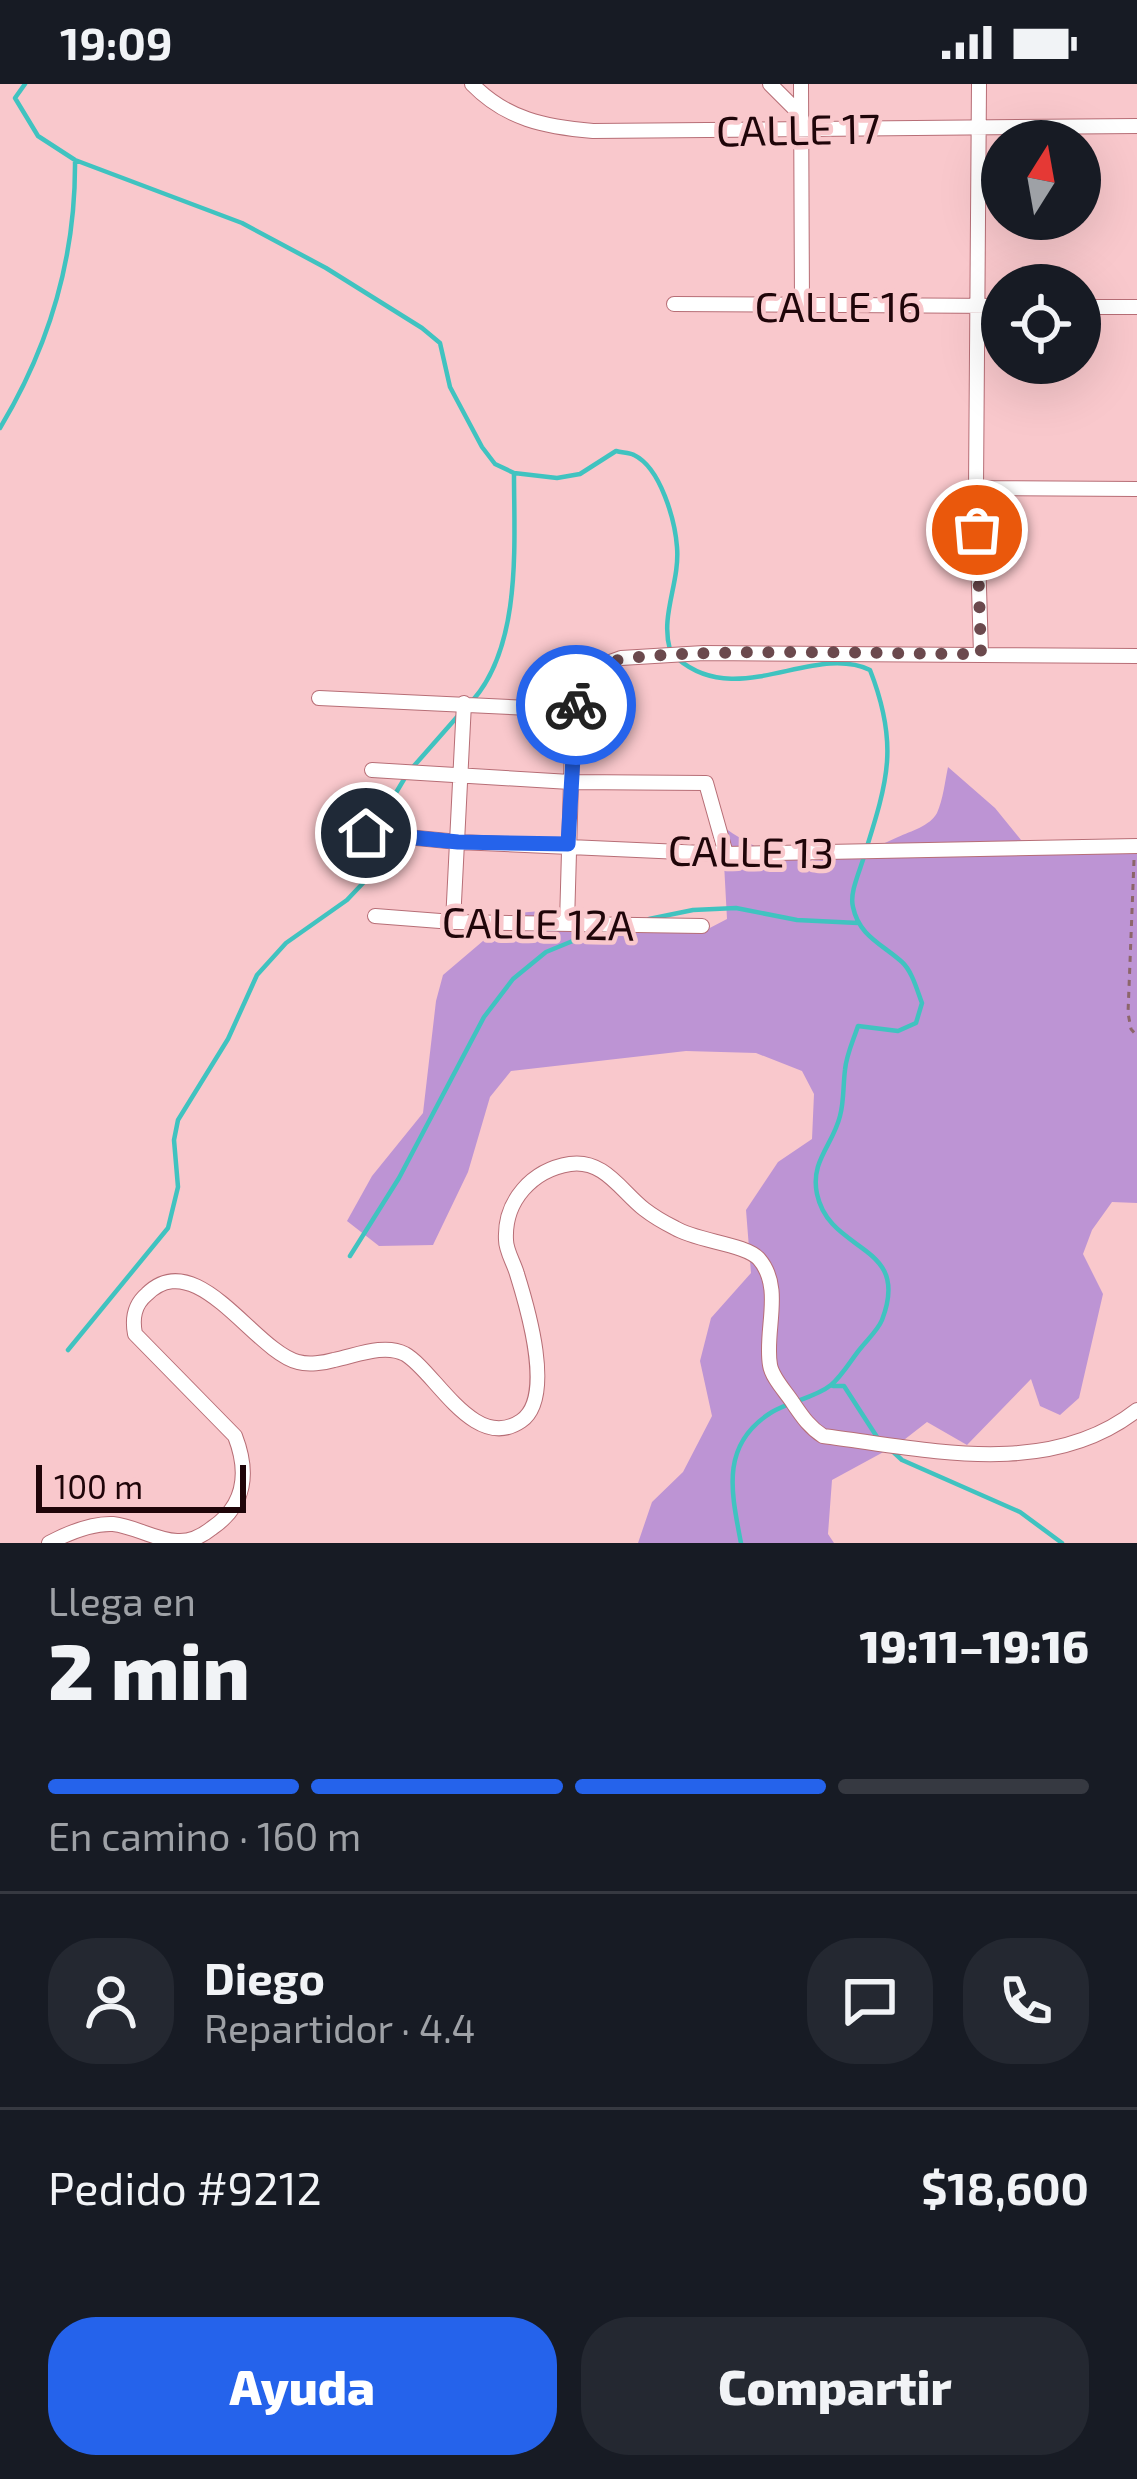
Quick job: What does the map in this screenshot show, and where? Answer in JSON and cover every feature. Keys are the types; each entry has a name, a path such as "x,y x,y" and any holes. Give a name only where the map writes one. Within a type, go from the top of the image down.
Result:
{"street":[{"name":"CALLE 17","path":"472,84 508,114 548,128 593,131 800,121 1137,126"},
{"path":"770,84 800,121"},
{"path":"801,84 802,305"},
{"path":"980,84 976,488 981,654"},
{"name":"CALLE 16","path":"674,304 981,306"},
{"path":"1101,307 1137,307"},
{"path":"976,488 1137,489"},
{"path":"567,923 573,710 599,666 621,658 704,653 1137,656"},
{"path":"319,698 573,710"},
{"path":"453,922 464,703"},
{"path":"372,770 570,782 706,783 726,854"},
{"name":"CALLE 13","path":"366,833 458,842 726,854 1136,846"},
{"name":"CALLE 12A","path":"375,916 453,922 702,926"},
{"path":"49,1543 88,1527 114,1524 153,1537 180,1542 195,1539 227,1516 240,1499 244,1457 235,1436 135,1334 132,1319 139,1301 154,1287 173,1281 200,1288 220,1300 278,1352 299,1363 385,1349 406,1355 438,1390 485,1425 504,1427 522,1421 537,1389 535,1343 506,1241 511,1211 518,1191 528,1183 571,1164 595,1167 680,1232 750,1251 760,1259 771,1294 770,1370 811,1428 823,1436 971,1455 1065,1447 1137,1410"}],"path":[{"path":"1136,846 1128,1013 1137,1036"}],"shaded area":[{"path":"948,767 995,808 1021,840 1137,852 1137,1203 1112,1202 1092,1230 1083,1254 1103,1294 1079,1398 1060,1415 1040,1406 1031,1379 967,1445 927,1422 900,1443 832,1480 828,1534 834,1543 638,1543 652,1502 683,1472 712,1416 700,1361 711,1318 751,1273 746,1210 778,1162 812,1139 814,1094 802,1071 756,1053 686,1051 511,1071 490,1097 468,1172 433,1245 379,1246 347,1221 372,1176 423,1113 443,975 516,913 569,909 641,927 704,931 727,919 722,826 766,851 787,857 808,860 851,855 930,821 939,808"}],"waterway":[{"path":"25,84 15,98 38,136 75,160 242,223 422,328 440,343 450,387 495,464 514,473 557,478 580,474 616,451 644,462 665,496 676,536 667,624 670,650"},
{"path":"0,428 33,365 57,299 71,231 75,160"},
{"path":"473,700 489,677 508,622 514,474"},
{"path":"678,659 701,673 725,678 824,664 870,670 885,720 887,762 852,901 866,932 906,966 922,1003 916,1023 898,1031 858,1026 846,1065 840,1116 817,1172 817,1194 825,1214 878,1262 886,1276 888,1295 882,1320 831,1385 772,1412 744,1439 733,1470 741,1543"},
{"path":"413,767 457,717"},
{"path":"68,1350 168,1228 178,1187 174,1140 178,1120 228,1039 257,975 286,943 347,900 364,882 394,796 406,776"},
{"path":"649,919 736,908 797,920 858,923"},
{"path":"350,1256 399,1178 484,1017 513,979 546,952 597,931"},
{"path":"833,1386 844,1386 877,1437"},
{"path":"890,1449 902,1460 1020,1512 1062,1543"}],"way so far":[{"path":"576,705 599,666 621,658 704,653 981,654 977,530"}],"route":[{"path":"366,833 458,842 568,844 576,705"}]}
